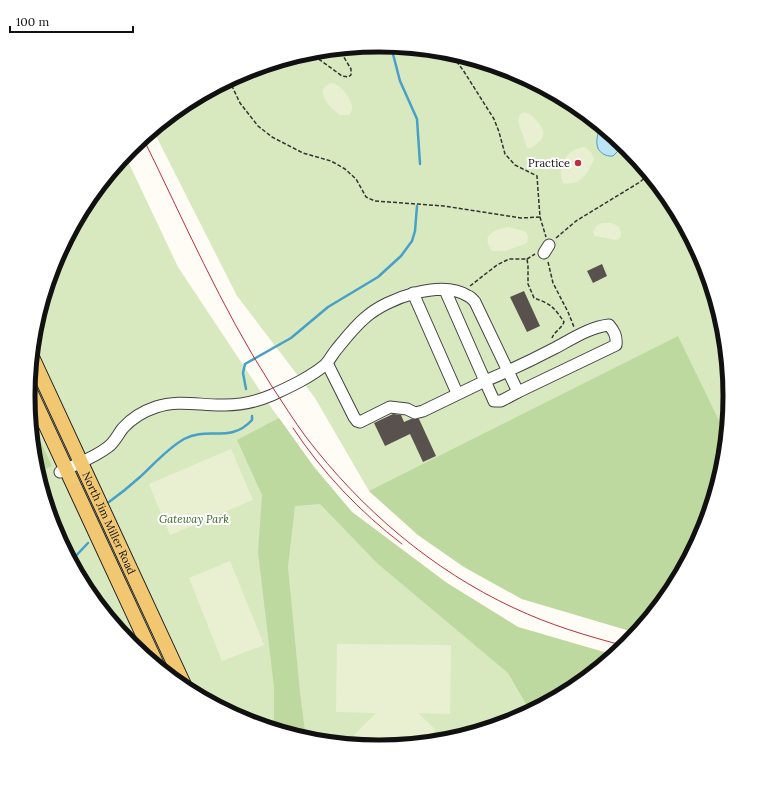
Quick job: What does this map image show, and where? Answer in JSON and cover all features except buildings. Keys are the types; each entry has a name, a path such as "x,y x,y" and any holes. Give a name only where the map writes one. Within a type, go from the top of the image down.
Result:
{"main road":[{"name":"North Jim Miller Road","path":"37,367 180,676"},
{"name":"North Jim Miller Road","path":"35,403 64,471 152,655"}],"lane":[{"path":"64,471 99,454 110,445 133,419 157,407 172,404 191,403 225,406 247,403 265,398 294,385 327,363 366,317 378,308 413,293 445,290 461,293 468,296 475,302 518,392"},
{"path":"327,363 354,417 360,422 390,407 407,409 415,413 423,411 457,393 485,381 508,372 578,336 601,326 609,325 617,338 616,345 501,401 494,401 485,381 445,290"},
{"path":"413,293 457,393"}],"path":[{"path":"317,58 342,76 348,77 352,73 351,69 342,54"},
{"path":"456,61 494,119 500,132 505,154 515,165 537,176 540,217 553,283 578,336"},
{"path":"231,85 240,104 258,126 272,137 303,153 331,161 345,169 356,179 366,197 375,201 444,206 521,218 540,217"},
{"path":"461,293 497,264 509,259 527,259 547,249 576,221 645,178"},
{"path":"527,259 528,284 534,298 548,303 555,309 564,322 562,327 553,335 552,340 556,348"}],"green space":[{"path":"379,52 424,55 490,70 531,87 570,110 606,137 638,169 665,205 688,244 697,264 705,285 716,329 720,351 723,396 720,441 716,463 705,507 697,528 688,548 665,587 638,623 630,631 522,599 464,567 418,535 369,491 315,398 237,296 155,134 207,98 247,78 290,64 334,55"},
{"path":"332,83 336,84 343,90 349,98 352,110 349,115 339,115 325,99 323,90 326,86"},
{"path":"524,112 532,116 543,129 542,139 531,148 527,148 519,126 518,119"},
{"name":"Practice","path":"585,147 591,152 594,159 586,174 575,182 563,183 561,171 565,159 573,151"},
{"name":"Gateway Park","path":"128,161 178,267 273,410 314,467 352,512 447,583 518,627 608,653 570,682 551,694 531,705 490,722 424,737 379,740 334,737 290,728 268,722 227,705 188,682 170,669 152,655 120,623 93,587 81,568 70,548 53,507 38,441 35,396 38,351 42,329 53,285 61,264 70,244 93,205 120,169"},
{"path":"602,223 611,223 618,226 621,232 621,237 617,240 595,236 593,232 596,226"},
{"path":"509,227 526,232 528,237 527,243 505,251 492,251 487,240 490,234 494,231"},
{"path":"678,336 721,425 720,441 711,485 697,528 688,548 665,587 638,623 630,631 522,599 464,567 418,535 369,491"},
{"path":"279,418 314,467 352,512 447,583 518,627 608,653 570,682 527,707 508,673 378,564 320,504 295,506 288,567 305,731 274,724 274,688 258,552 262,495 237,440"},
{"path":"37,435 52,466 44,470"},
{"path":"231,449 253,500 170,535 149,484"},
{"path":"230,561 264,645 222,661 189,578"},
{"path":"337,644 451,645 450,714 418,713 436,730 431,736 379,740 358,739 354,735 376,713 336,712"}],"water":[{"path":"598,131 619,150 613,156 608,156 602,153 597,147"}],"waterway":[{"path":"392,53 400,81 417,119 420,164"},
{"path":"246,389 243,373 245,364 291,338 328,307 378,277 401,256 412,241 415,231 417,206"},
{"path":"109,502 184,439 193,435 227,433 235,431 244,427 252,420 252,416"},
{"path":"75,557 88,543"}],"tram line":[{"path":"146,143 219,294 253,355 302,431 350,489 374,513 427,556 484,593 541,620 617,644"},
{"path":"293,428 329,476 371,519 402,544"}],"place":[{"name":"Practice","path":"578,163"}]}
